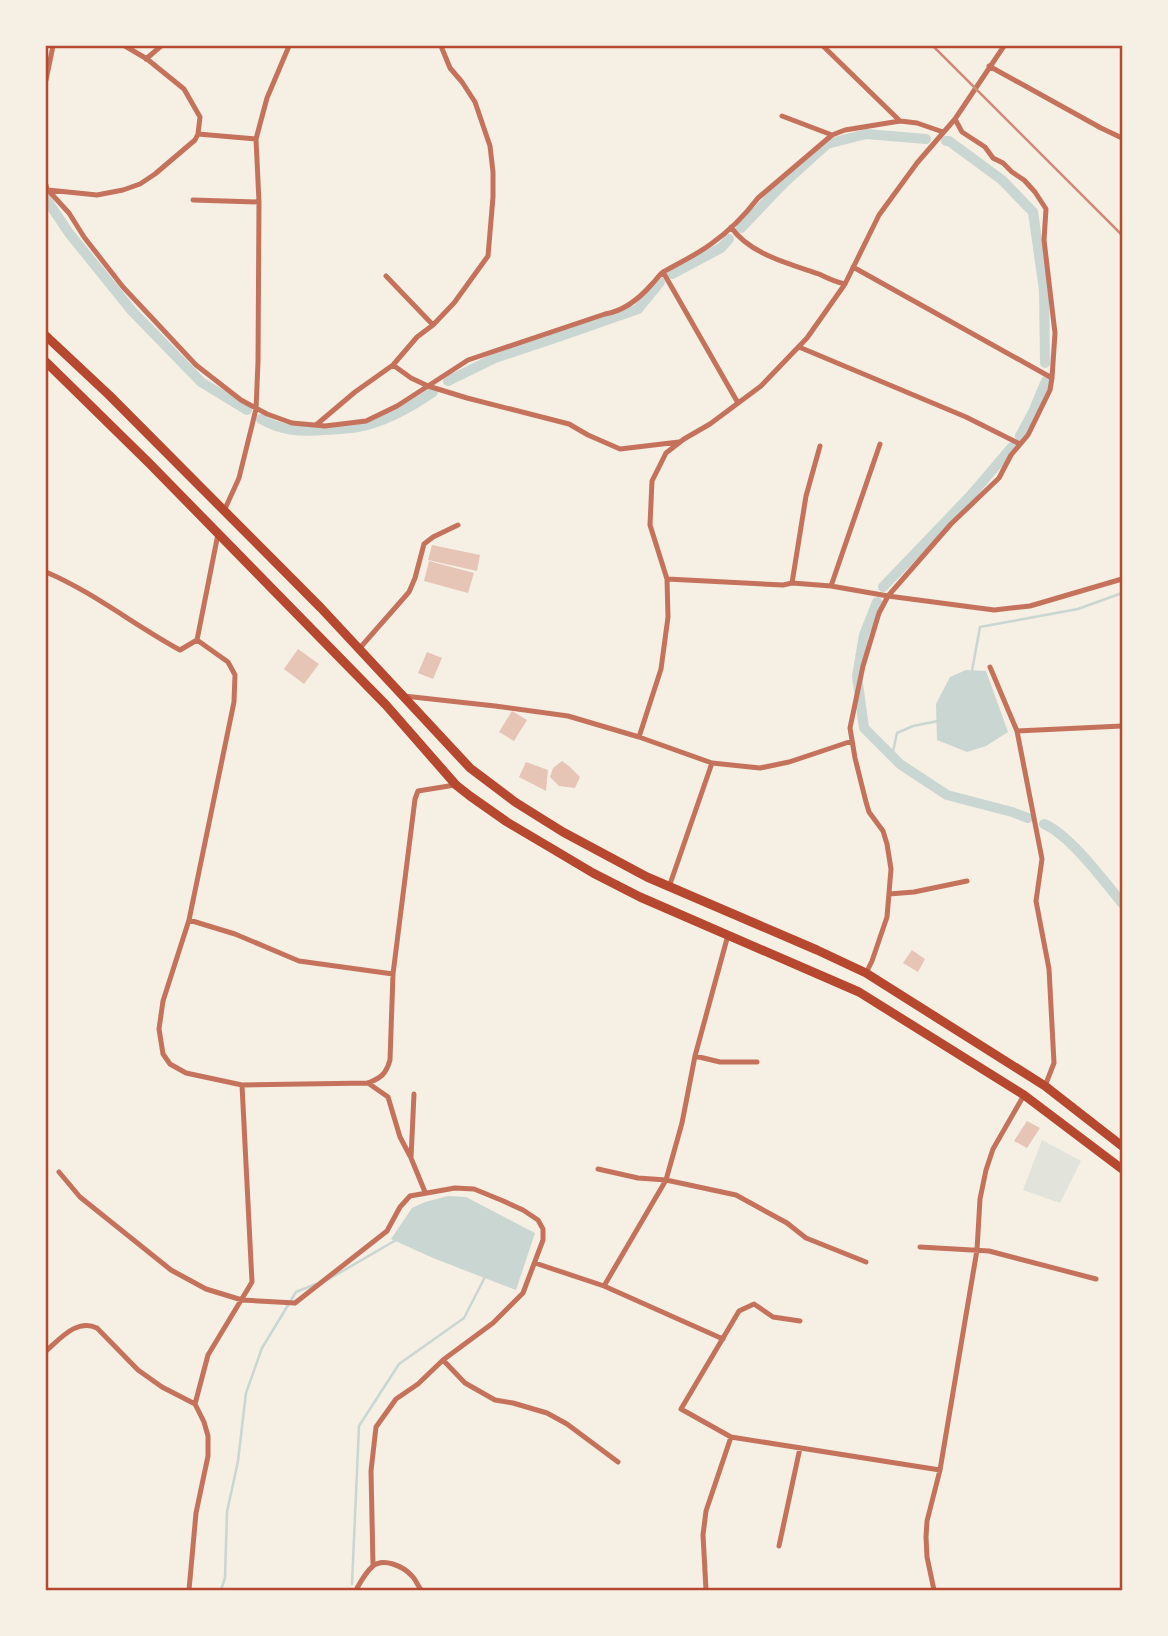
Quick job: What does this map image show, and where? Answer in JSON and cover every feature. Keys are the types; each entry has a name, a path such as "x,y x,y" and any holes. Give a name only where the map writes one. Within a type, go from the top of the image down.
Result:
{"main road":[{"path":"46,336 109,395 321,608 470,768 491,785 563,832 669,887 866,973 1045,1086 1122,1146"},
{"path":"46,362 386,705 456,785 507,822 593,873 640,897 859,992 1024,1095 1122,1169"},
{"path":"386,705 401,696"}],"street":[{"path":"46,80 53,46"},
{"path":"46,188 97,195 123,190 140,184 155,174 195,140 200,117 184,89 125,46"},
{"path":"146,59 161,46"},
{"path":"224,512 239,478 256,408 259,202 256,139 267,98 289,46"},
{"path":"316,425 393,365 417,337 454,303 488,256 493,197 490,146 480,113 462,82 450,68 441,46"},
{"path":"823,46 900,121"},
{"path":"639,737 661,669 668,617 667,579 650,525 652,481 666,453 761,386 799,347 845,285 879,215 917,163 955,119 1004,46"},
{"path":"989,66 1122,138"},
{"path":"782,116 832,135"},
{"path":"866,973 887,917 891,869 883,831 869,812 866,802 850,728 863,666 879,613 888,596 951,524 999,478 1043,407 1052,378 1055,332 1044,240 1046,209 1024,180 962,132 955,119"},
{"path":"46,188 69,213 123,287 196,365 241,400 267,414 292,423 316,425 366,421 397,406 468,360 617,312 636,301 663,271 712,243 751,209 758,198 832,135 852,128 900,121 925,125 943,132"},
{"path":"198,134 256,139"},
{"path":"192,200 259,202"},
{"path":"731,227 738,237 771,257 845,285"},
{"path":"853,267 1052,378"},
{"path":"663,271 738,403"},
{"path":"386,276 433,325"},
{"path":"799,347 966,417 1020,444"},
{"path":"393,365 428,386 569,424 620,449 680,442"},
{"path":"831,586 880,444"},
{"path":"792,583 806,496 820,446"},
{"path":"359,649 409,592 424,544 458,525"},
{"path":"46,572 72,583 147,632 180,650 197,640 218,534"},
{"path":"667,579 831,586 994,610 1030,606 1122,579"},
{"path":"197,640 228,662 234,675 234,702 189,920 163,1001 159,1029 163,1054 170,1064 186,1073 242,1085 368,1083 380,1079 387,1072 390,1060 393,974 415,799 418,791 423,789 456,785"},
{"path":"990,667 1017,731 1042,859 1036,901 1049,969 1054,1063 1045,1086"},
{"path":"401,696 568,716 712,763 760,768 789,762 852,741"},
{"path":"1017,731 1122,726"},
{"path":"669,887 712,763"},
{"path":"889,894 914,892 967,881"},
{"path":"189,920 235,934 299,961 393,974"},
{"path":"604,1286 666,1180 682,1122 695,1056 728,935"},
{"path":"695,1056 720,1062 757,1062"},
{"path":"368,1083 388,1097 400,1137 425,1192"},
{"path":"195,1404 208,1355 252,1282 242,1085"},
{"path":"411,1158 414,1094"},
{"path":"934,1591 927,1557 927,1521 940,1470 976,1250 980,1199 993,1149 1024,1095"},
{"path":"598,1169 736,1195 787,1223 806,1238 866,1262"},
{"path":"59,1172 80,1197 171,1270 206,1289 242,1300 295,1303 387,1231 400,1207 410,1196 455,1188 474,1189 523,1210 538,1220 543,1228 543,1240 523,1293 493,1323 396,1399 376,1427 371,1471 373,1565 356,1591"},
{"path":"920,1248 989,1251 1096,1279"},
{"path":"535,1263 604,1286 723,1339"},
{"path":"800,1321 773,1317 754,1304 739,1311 681,1409 731,1437 940,1470"},
{"path":"46,1351 78,1326 89,1324 97,1328 138,1370 162,1387 195,1404 208,1436 208,1456 196,1513 188,1591"},
{"path":"443,1360 465,1383 495,1400 547,1413 567,1424 618,1462"},
{"path":"706,1591 703,1535 706,1511 731,1437"},
{"path":"779,1546 800,1448"},
{"path":"373,1565 381,1562 392,1563 412,1576 421,1591"}],"shaded area":[{"path":"966,670 986,671 1008,732 986,746 967,752 937,740 936,704 950,677"},
{"path":"1042,1140 1081,1161 1060,1203 1023,1190"},
{"path":"448,1196 466,1197 535,1233 516,1290 391,1239 412,1208"}],"building":[{"path":"432,545 480,555 477,571 428,560"},
{"path":"429,561 474,573 468,593 424,581"},
{"path":"298,649 319,664 304,684 284,669"},
{"path":"427,652 442,658 433,679 418,673"},
{"path":"512,711 527,720 514,741 499,732"},
{"path":"562,761 580,777 575,788 559,786 550,777 553,768"},
{"path":"526,762 548,770 546,791 519,777"},
{"path":"912,950 925,959 918,972 903,963"},
{"path":"1027,1121 1040,1128 1027,1148 1014,1141"}],"waterway":[{"path":"741,228 785,182 827,144 866,134 926,139"},
{"path":"946,141 1002,180 1033,212 1044,290 1045,363"},
{"path":"46,199 69,233 132,311 201,382 247,410"},
{"path":"672,274 721,248 729,239"},
{"path":"448,381 495,358 638,309 660,282"},
{"path":"1020,436 1046,381"},
{"path":"261,419 276,426 300,431 354,428 388,418 433,392"},
{"path":"883,587 972,494 1012,447"},
{"path":"972,671 980,627 1078,609 1122,593"},
{"path":"877,602 864,635 857,676 864,728 900,764 947,795 1028,818"},
{"path":"892,756 897,733 913,726 938,721"},
{"path":"1044,824 1054,829 1075,848 1122,903"},
{"path":"329,1279 396,1240"},
{"path":"352,1584 359,1426 399,1364 464,1318 485,1277"},
{"path":"221,1590 225,1578 227,1512 238,1461 246,1393 262,1348 296,1292 316,1284"}],"railway":[{"path":"933,46 1122,235"}]}
